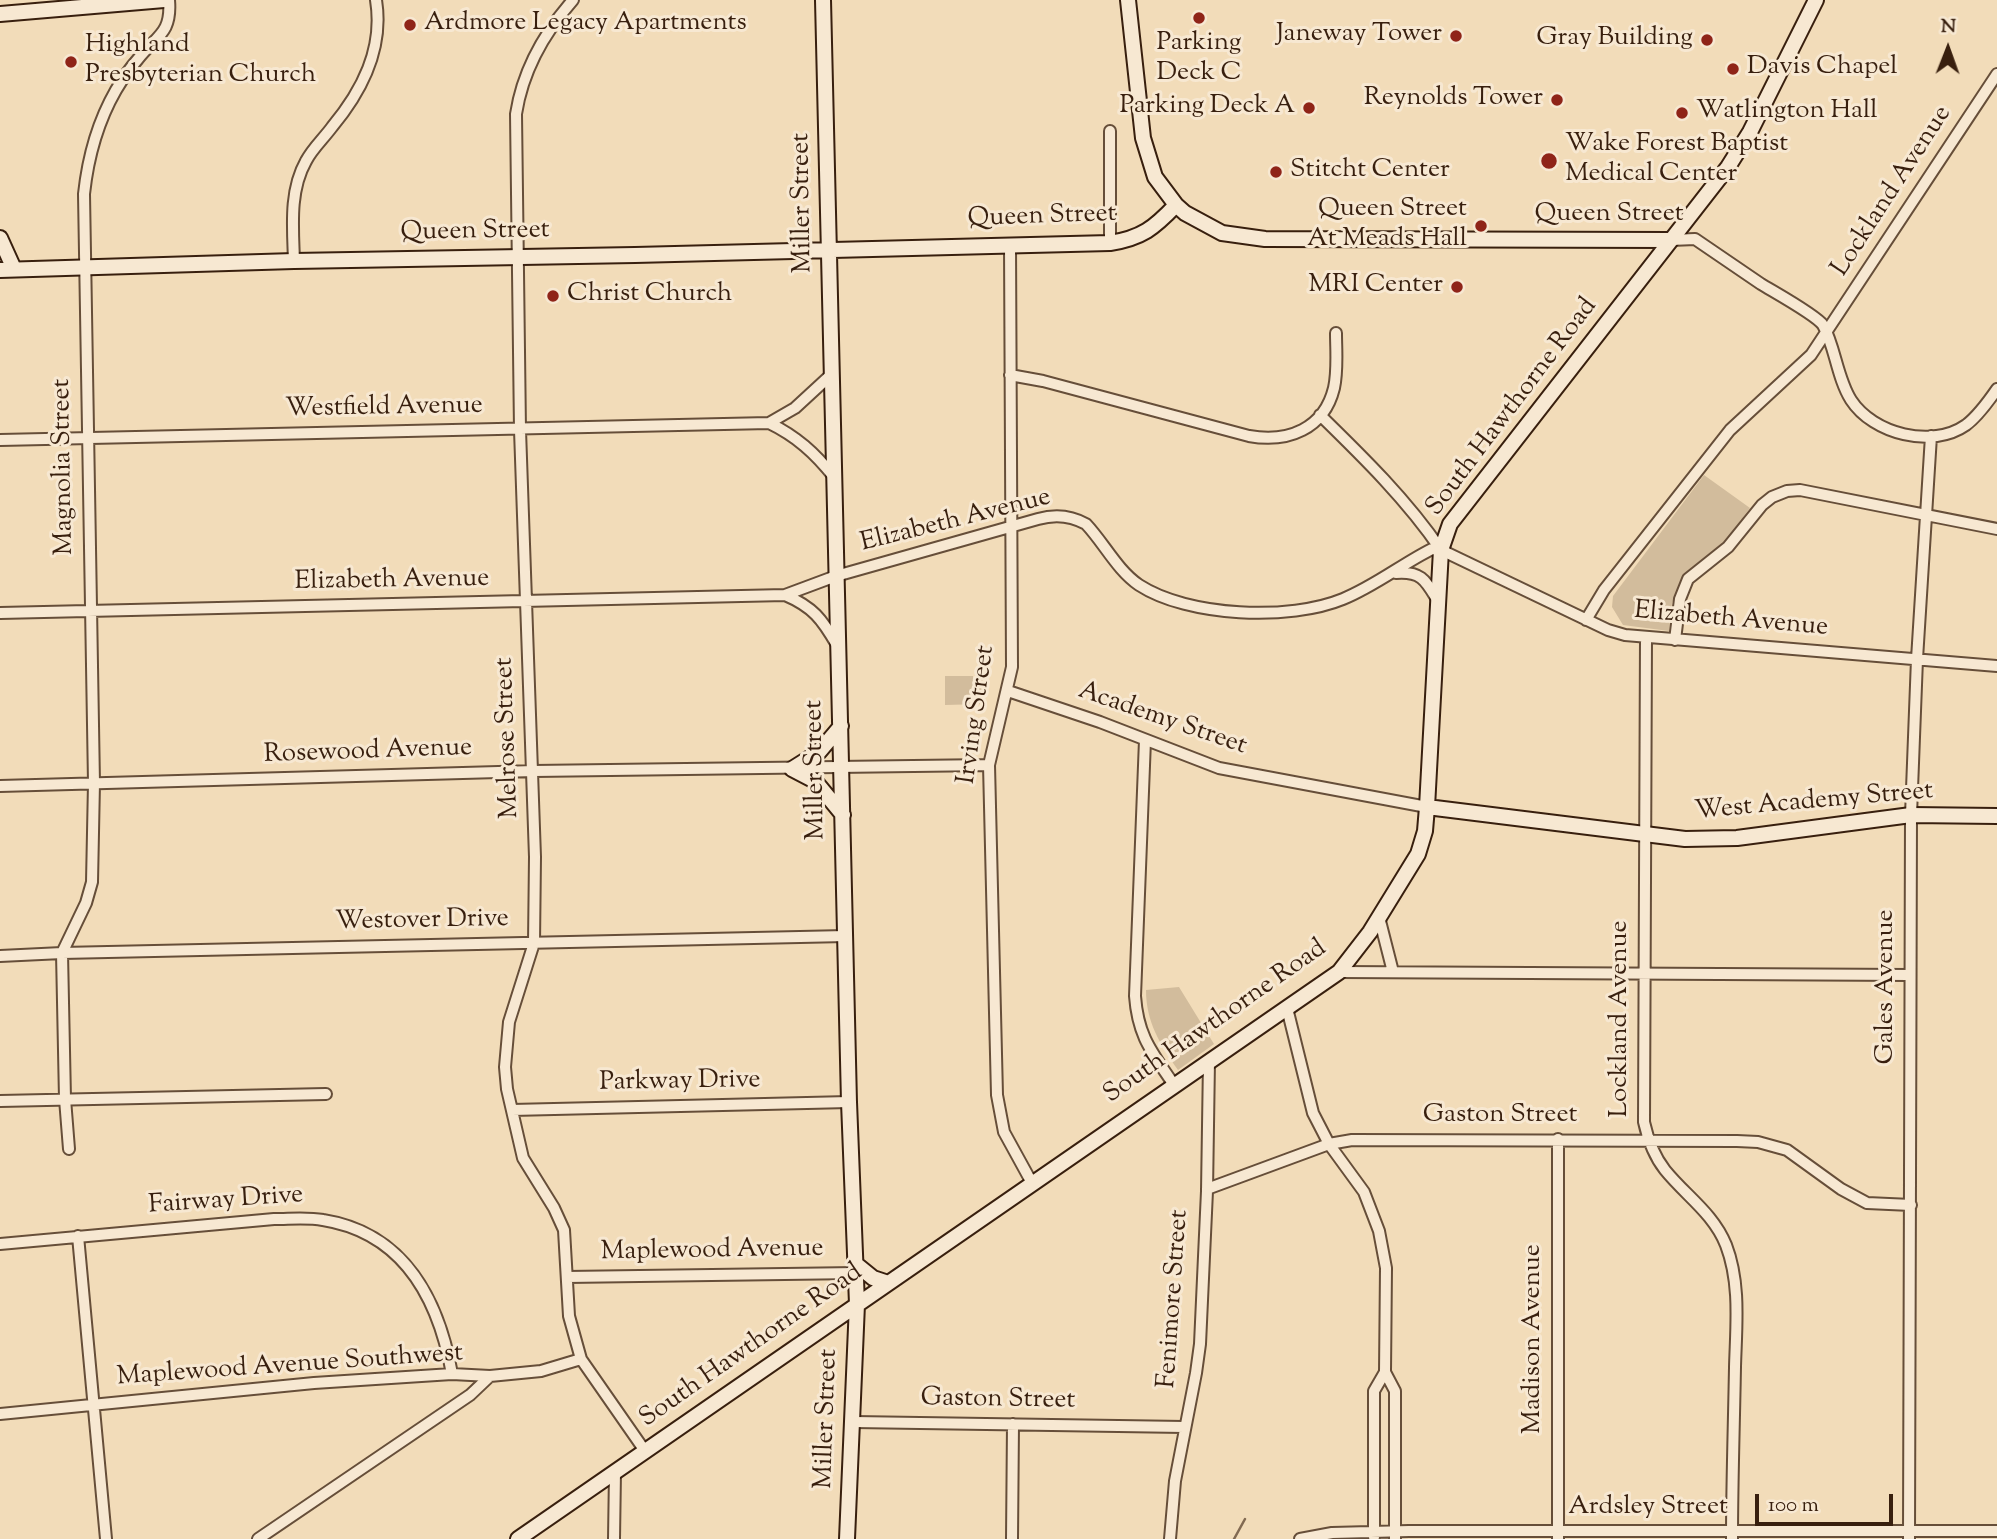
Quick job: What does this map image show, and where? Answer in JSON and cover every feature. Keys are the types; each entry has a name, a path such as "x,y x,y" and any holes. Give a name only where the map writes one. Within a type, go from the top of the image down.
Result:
{"main road":[{"path":"0,14 167,0"},
{"name":"Miller Street","path":"823,0 849,1102 858,1304 847,1539"},
{"path":"1128,0 1143,138 1155,177 1176,205"},
{"name":"South Hawthorne Road","path":"518,1539 1339,972 1379,917 1418,854 1425,831 1441,550 1450,524 1740,150 1816,0"},
{"name":"Queen Street","path":"7,270 1110,243 1128,240 1147,232 1176,205 1185,213 1222,233 1265,239 1671,240"},
{"path":"0,238 7,270"},
{"path":"792,769 819,752 841,726"},
{"path":"792,769 815,781 843,815"},
{"name":"West Academy Street","path":"1427,807 1685,839 1737,838 1911,815 1997,816"},
{"path":"857,1269 888,1283"},
{"path":"828,1325 856,1336"}],"street":[{"name":"Magnolia Street","path":"62,953 86,903 92,882 94,783 86,436 84,194 99,125 116,90 138,58 169,25 167,0"},
{"path":"294,261 293,219 296,189 306,160 365,80 376,39 376,0"},
{"name":"Melrose Street","path":"573,0 559,16 534,55 525,74 517,103 515,135 520,430 534,771 534,943 515,1000 505,1067 523,1158 565,1230 569,1316 581,1359 645,1451"},
{"name":"Lockland Avenue","path":"1586,620 1604,590 1730,430 1811,355 1997,74"},
{"path":"1110,131 1110,243"},
{"name":"Queen Street","path":"1671,240 1695,239 1822,324 1852,402 1872,422 1896,433 1931,436 1947,434 1964,427 1981,411 1997,389"},
{"name":"Irving Street","path":"1010,244 1012,667 989,765 997,1095 1004,1132 1032,1183"},
{"path":"1010,375 1043,381 1264,439 1292,435 1320,415 1334,389 1336,333"},
{"path":"769,423 795,408 833,373"},
{"path":"1320,415 1376,471 1426,527 1441,550"},
{"path":"769,423 807,446 834,477"},
{"name":"Westfield Avenue","path":"0,440 769,423"},
{"name":"Gales Avenue","path":"1909,1535 1911,815 1917,659 1931,436"},
{"path":"1675,640 1679,599 1688,579 1728,547 1762,505 1787,491 1800,490 1997,529"},
{"name":"Elizabeth Avenue","path":"0,613 785,595 836,576 1050,516 1067,516 1079,520 1095,533 1138,584 1173,599 1214,609 1301,610 1342,600 1394,573 1432,549 1441,550 1608,630 1675,640 1997,666"},
{"path":"1394,573 1410,571 1421,576 1438,601"},
{"path":"785,595 810,607 827,627 838,648"},
{"name":"Lockland Avenue","path":"1646,637 1644,1122 1648,1141 1665,1171 1703,1208 1717,1227 1731,1259 1736,1302 1732,1535"},
{"name":"Academy Street","path":"1008,691 1100,722 1219,768 1427,807"},
{"path":"1145,740 1136,1007 1142,1036 1174,1085"},
{"name":"Rosewood Avenue","path":"0,786 534,771 989,765"},
{"path":"1379,917 1392,972"},
{"name":"Westover Drive","path":"0,956 846,936"},
{"path":"62,953 65,1099 69,1149"},
{"path":"1339,972 1910,975"},
{"path":"1287,1008 1314,1113 1329,1144 1364,1192 1379,1231 1386,1268 1385,1372 1395,1391 1395,1536"},
{"name":"Fenimore Street","path":"1170,1539 1175,1481 1199,1348 1207,1189 1209,1061"},
{"path":"0,1101 326,1094"},
{"name":"Parkway Drive","path":"512,1110 849,1102"},
{"name":"Madison Avenue","path":"1558,1139 1558,1535"},
{"name":"Gaston Street","path":"1207,1189 1329,1144 1352,1140 1737,1141 1775,1146 1797,1157 1830,1182 1867,1203 1911,1205"},
{"name":"Fairway Drive","path":"0,1244 212,1223 304,1218 329,1221 353,1228 393,1252 421,1283 438,1317 452,1374"},
{"path":"78,1236 106,1539"},
{"name":"Maplewood Avenue","path":"567,1276 857,1269"},
{"name":"Maplewood Avenue Southwest","path":"0,1413 314,1383 452,1374 490,1376 541,1371 581,1359"},
{"path":"1373,1536 1374,1391 1385,1372"},
{"path":"258,1539 470,1395 490,1376"},
{"name":"Gaston Street","path":"854,1422 1184,1427"},
{"path":"1012,1539 1013,1424"},
{"path":"614,1539 615,1472"},
{"name":"Ardsley Street","path":"1300,1539 1332,1533 1373,1536 1909,1535 1997,1531"}],"shaded area":[{"path":"1704,475 1750,508 1727,539 1683,580 1672,603 1669,631 1623,625 1612,607 1613,596"},
{"path":"945,676 983,678 983,704 945,705"},
{"path":"1179,987 1214,1044 1178,1070 1151,1023 1146,990"}],"waterway":[{"path":"1234,1539 1245,1519"}],"place":[{"name":"Parking Deck C","path":"1199,18"},
{"name":"Ardmore Legacy Apartments","path":"410,25"},
{"name":"Janeway Tower","path":"1456,36"},
{"name":"Gray Building","path":"1707,40"},
{"name":"Highland Presbyterian Church","path":"71,62"},
{"name":"Davis Chapel","path":"1733,69"},
{"name":"Reynolds Tower","path":"1557,100"},
{"name":"Parking Deck A","path":"1309,108"},
{"name":"Watlington Hall","path":"1682,113"},
{"name":"Wake Forest Baptist Medical Center","path":"1549,161"},
{"name":"Stitcht Center","path":"1276,172"},
{"name":"Queen Street At Meads Hall","path":"1481,226"},
{"name":"MRI Center","path":"1457,287"},
{"name":"Christ Church","path":"553,296"}]}
